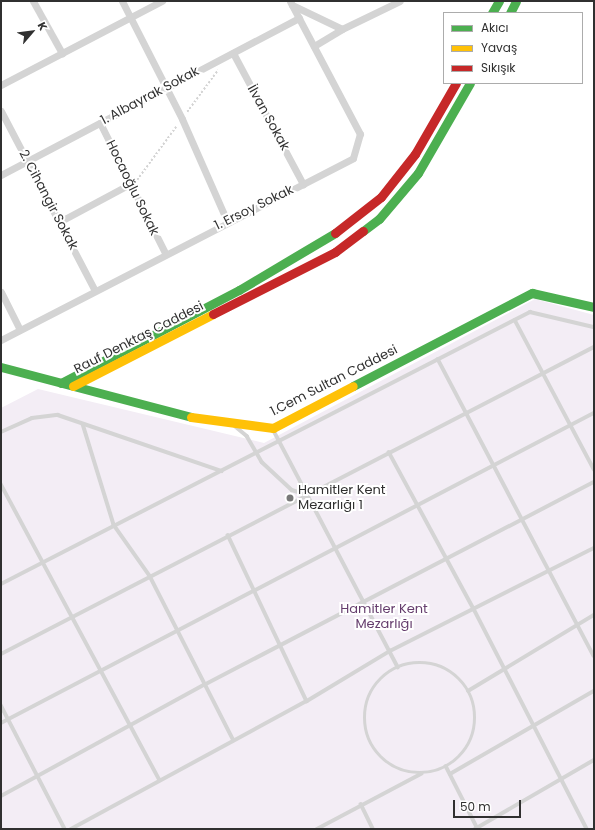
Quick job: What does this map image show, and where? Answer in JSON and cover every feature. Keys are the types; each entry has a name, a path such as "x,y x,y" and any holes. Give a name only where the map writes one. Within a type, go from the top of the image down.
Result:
{"street":[{"path":"34,1 62,53"},
{"path":"122,1 165,89 182,118 227,221"},
{"path":"1,85 162,1"},
{"path":"314,46 342,29 400,1"},
{"path":"493,12 499,1"},
{"path":"510,12 516,1"},
{"path":"291,3 342,29"},
{"name":"1. Ersoy Sokak","path":"1,340 94,289 353,158 360,134 291,3"},
{"name":"1. Albayrak Sokak","path":"1,175 299,18"},
{"name":"İlvan Sokak","path":"233,53 303,184"},
{"name":"Rauf Denktaş Caddesi","path":"61,383 226,298 324,242 381,197 415,154 455,84"},
{"name":"Rauf Denktaş Caddesi","path":"61,383 73,386 335,252 367,228 418,173 469,84"},
{"name":"2. Cihangir Sokak","path":"1,111 94,289"},
{"name":"Hocaoğlu Sokak","path":"100,123 165,253"},
{"path":"59,222 130,184"},
{"path":"1,292 20,330"},
{"name":"1.Cem Sultan Caddesi","path":"73,386 181,416 233,424 273,428 532,293 594,307"},
{"path":"1,367 61,383"}],"lane":[{"path":"1,584 530,312 594,328"},
{"path":"515,320 594,469"},
{"path":"1,654 228,535 594,347"},
{"path":"438,359 594,656"},
{"path":"1,723 255,593 336,547 494,467 594,413"},
{"path":"1,432 41,415 58,415 222,470"},
{"path":"83,424 114,525 150,576 204,685 233,739"},
{"path":"233,424 247,436 257,453 292,490 308,494"},
{"path":"273,428 398,667"},
{"path":"389,452 474,609 558,778 587,829"},
{"path":"1,796 204,685 594,482"},
{"path":"1,484 74,616 129,726 160,780"},
{"path":"228,535 279,646 307,701"},
{"path":"71,829 233,739 307,701 390,651 594,548"},
{"path":"468,691 594,615"},
{"path":"317,829 361,804 422,774 446,766 458,759 469,745 475,727 475,709 468,691 458,678 440,667 413,663 398,667 372,689 365,722 377,753 389,765 422,774"},
{"path":"450,774 531,725 594,691"},
{"path":"1,705 65,829"},
{"path":"446,766 477,829 558,778 594,760"},
{"path":"361,804 373,829"}],"green space":[{"name":"Hamitler Kent Mezarlığı","path":"535,299 594,315 594,829 1,829 1,408 38,389 264,443"}],"traffic: fast":[{"path":"493,12 499,1"},
{"path":"510,12 516,1"},
{"path":"363,231 379,219 418,173 469,84"},
{"path":"61,383 239,290 335,233"},
{"path":"353,386 532,293 594,307"},
{"path":"1,367 191,417"}],"traffic: slow":[{"path":"73,386 213,314"},
{"path":"191,417 273,428 353,386"}],"traffic: jam":[{"path":"335,233 381,197 415,154 455,84"},
{"path":"213,314 335,252 363,231"}],"place":[{"name":"Hamitler Kent Mezarlığı 1","path":"290,498"}]}
